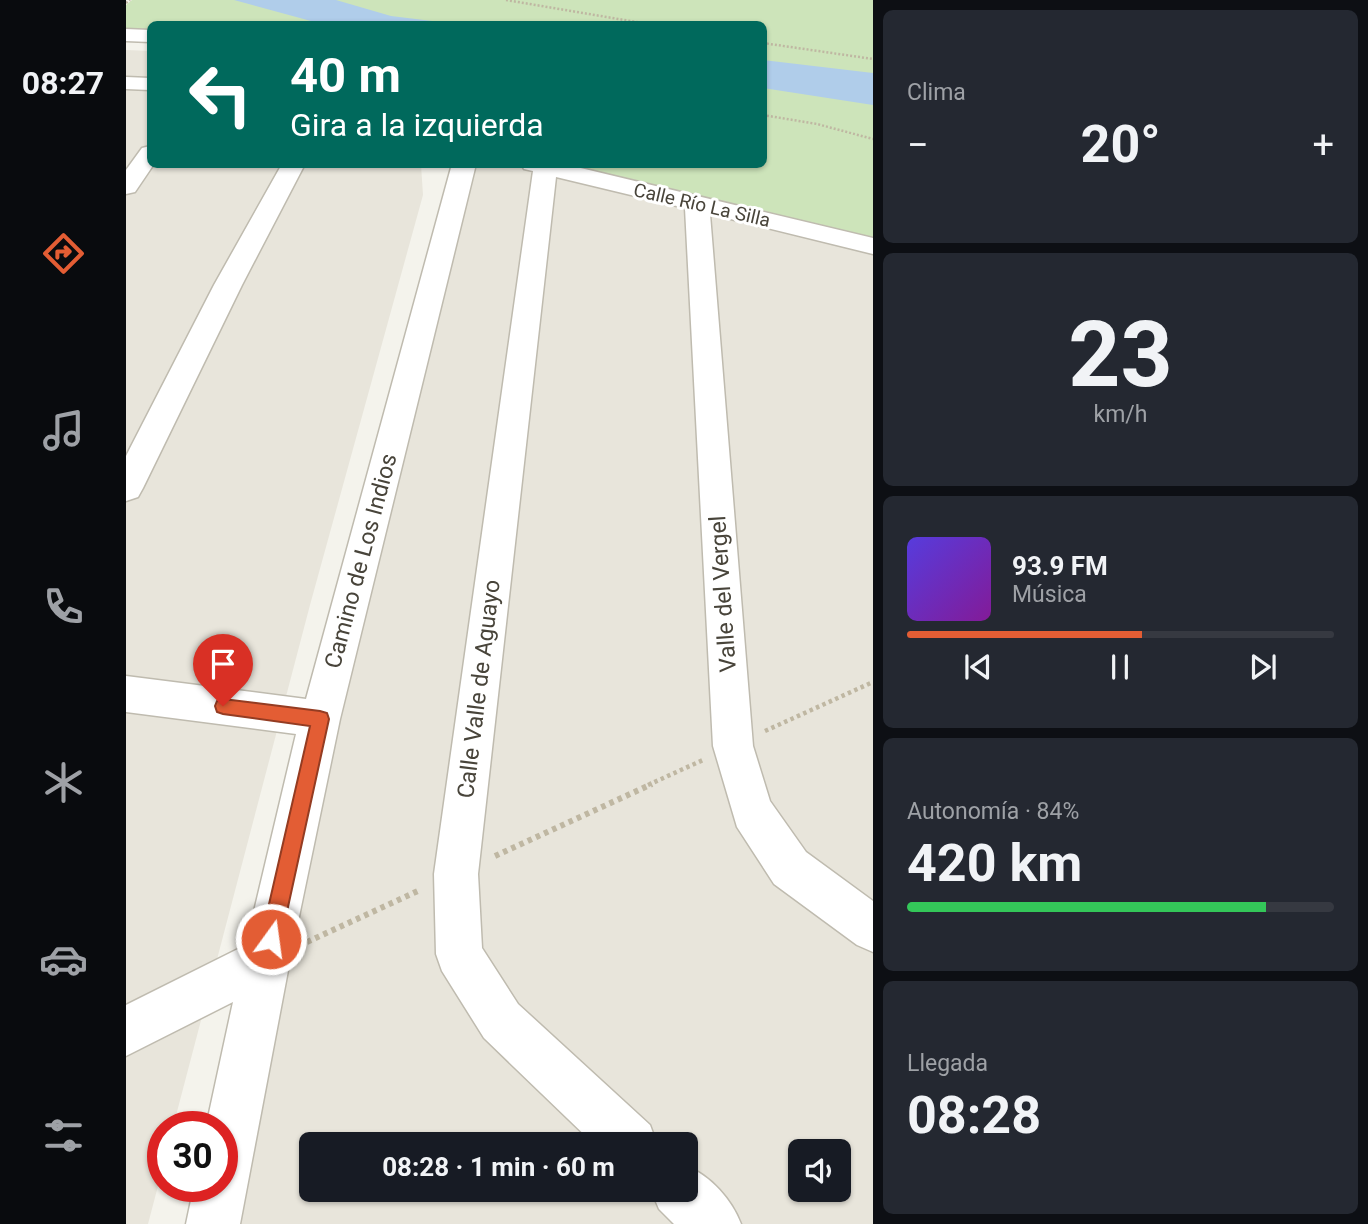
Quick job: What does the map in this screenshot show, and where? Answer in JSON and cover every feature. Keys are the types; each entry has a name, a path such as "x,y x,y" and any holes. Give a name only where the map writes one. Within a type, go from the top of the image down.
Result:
{"street":[{"path":"126,35 147,36"},
{"path":"126,83 147,84"},
{"path":"126,187 147,157"},
{"path":"126,488 228,285 292,168"},
{"name":"Camino de Los Indios","path":"236,1111 320,719 463,168"},
{"name":"Calle Valle de Aguayo","path":"538,168 456,874 459,954 501,1021 618,1132"},
{"name":"Calle Río La Silla","path":"542,168 697,204 871,253"},
{"name":"Valle del Vergel","path":"697,204 733,746 752,812 790,868 873,929"},
{"path":"126,694 320,719"},
{"path":"126,1031 267,960"},
{"path":"213,1224 217,1202"},
{"path":"691,1202 714,1224"}],"path":[{"path":"126,3 130,0"},
{"path":"506,0 630,21"},
{"path":"767,44 873,59"},
{"path":"767,116 817,124 873,139"},
{"path":"267,960 873,682"}],"shaded area":[{"path":"126,50 147,51 147,168 421,168 423,195 310,605 177,1111 147,1111 147,1202 154,1202 148,1224 126,1224"},
{"path":"465,168 577,168 873,238 873,1224 213,1224 218,1202 238,1202 238,1119"}],"green space":[{"path":"132,0 873,0 873,238 577,168 767,168 767,21 147,21 147,30 126,29 126,5"}],"water":[{"path":"234,0 336,0 391,16 432,21 311,21"},
{"path":"767,60 873,73 873,105 767,89"}],"route":[{"path":"223,706 320,719 271,939"}]}
